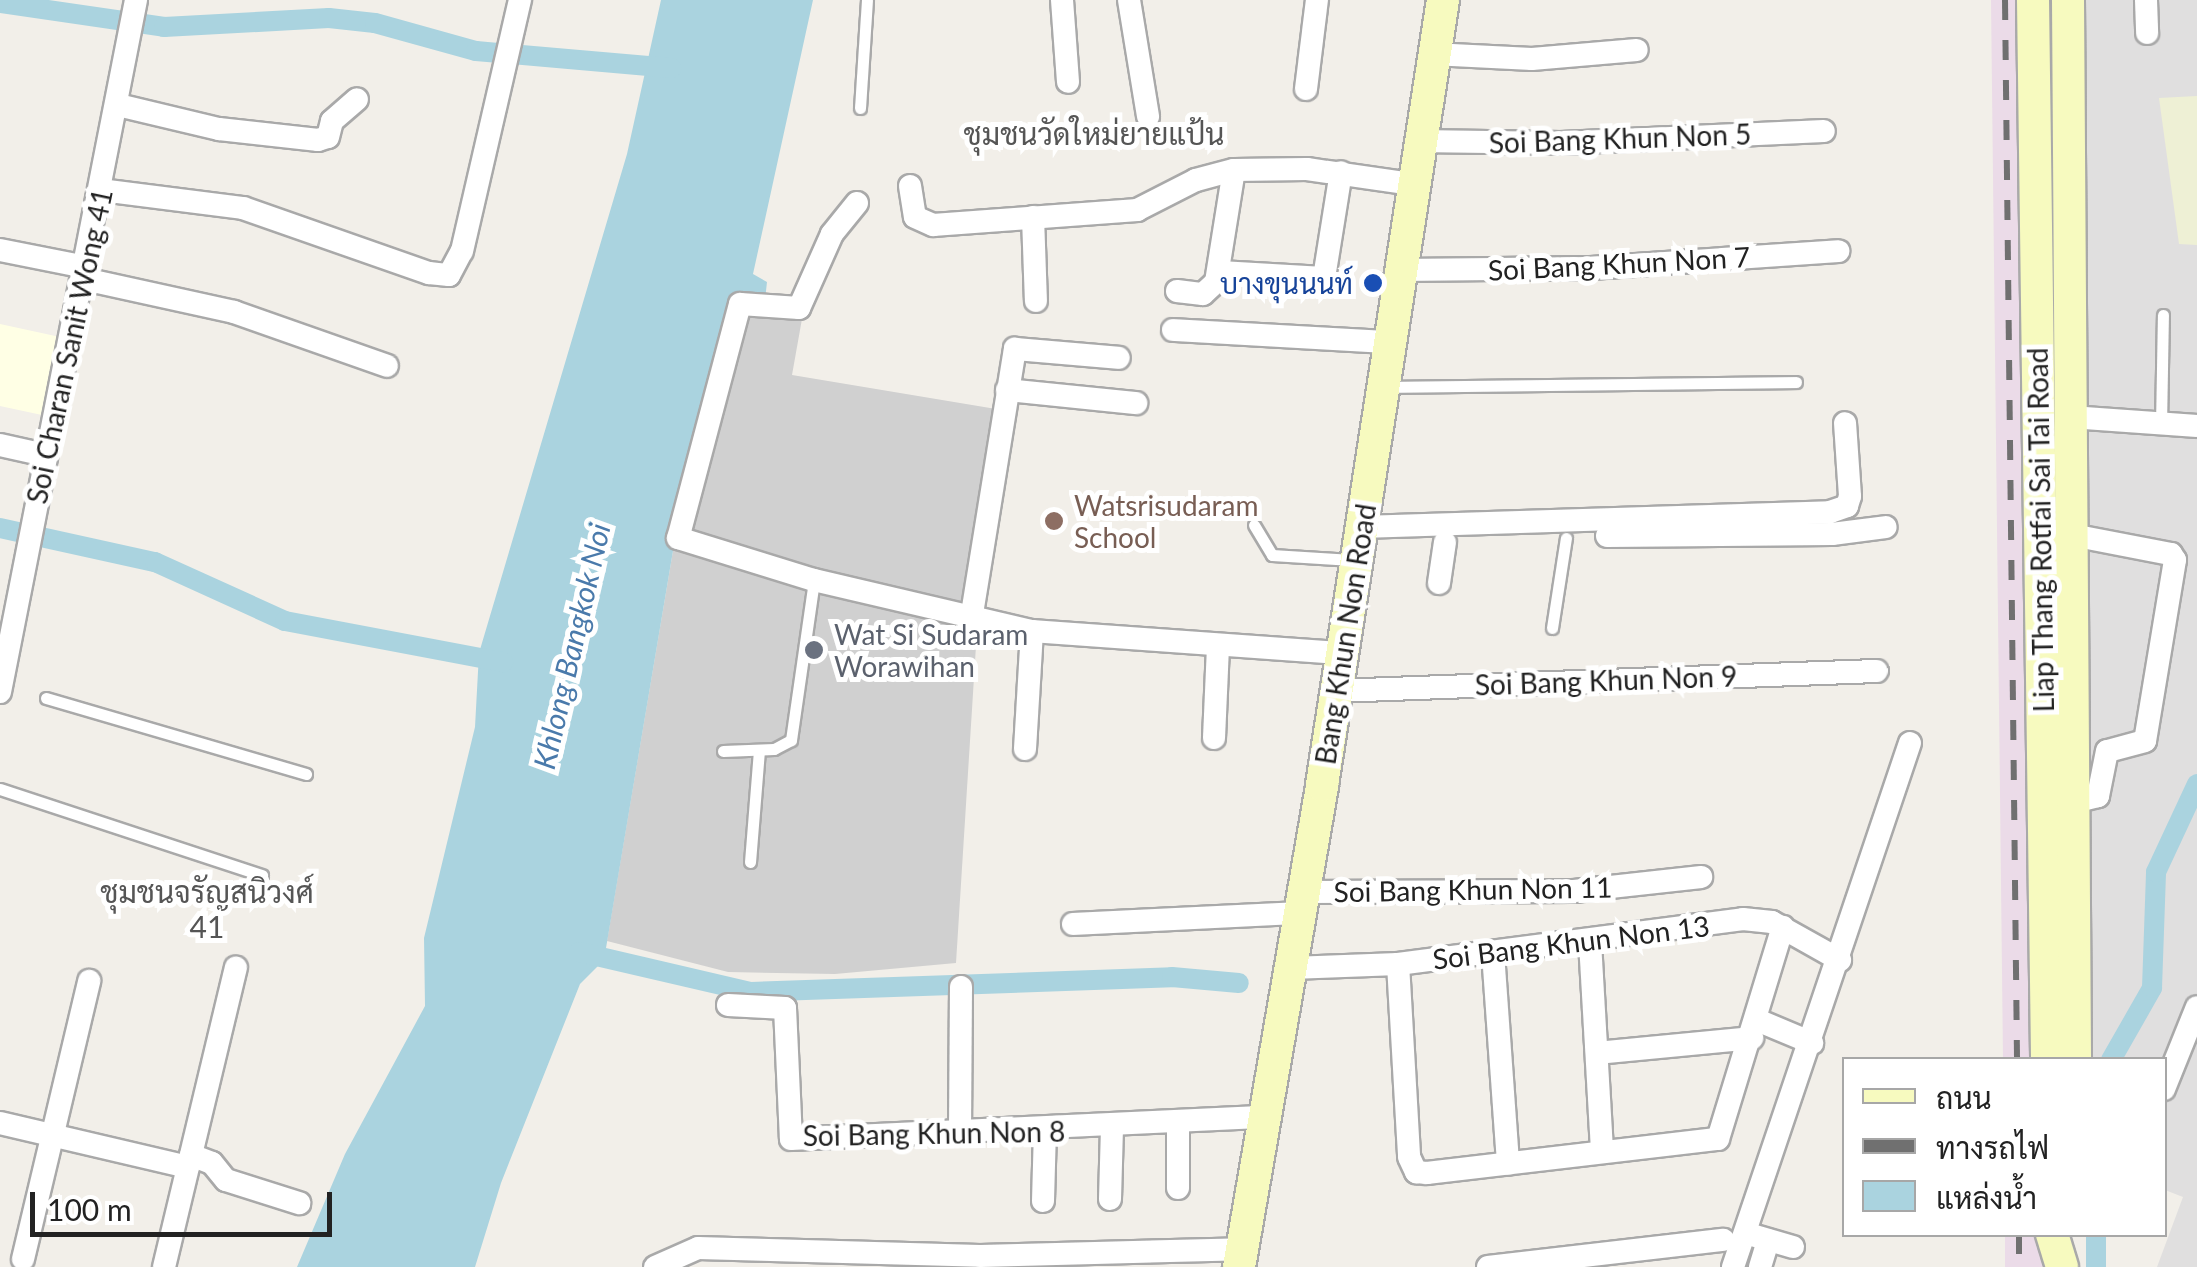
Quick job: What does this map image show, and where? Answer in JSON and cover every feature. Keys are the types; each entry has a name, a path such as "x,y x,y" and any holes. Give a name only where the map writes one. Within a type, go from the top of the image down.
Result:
{"main road":[{"name":"Bang Khun Non Road","path":"1240,1258 1302,903 1417,141 1443,0"},
{"name":"Liap Thang Rotfai Sai Tai Road","path":"2032,0 2047,1057"},
{"name":"Liap Thang Rotfai Sai Tai Road","path":"2068,0 2075,1057"}],"street":[{"path":"101,190 242,208 429,273 449,274 462,250 520,0"},
{"path":"1062,0 1068,82"},
{"path":"1129,0 1148,116"},
{"path":"1306,89 1317,0"},
{"path":"2146,0 2146,33"},
{"name":"Soi Charan Sanit Wong 41","path":"6,689 9,593 26,552 136,5"},
{"path":"1432,54 1532,59 1637,50"},
{"path":"118,105 220,129 318,140 328,137 332,121 357,99"},
{"name":"Soi Bang Khun Non 5","path":"1417,141 1561,143 1824,130"},
{"path":"910,186 922,224 1137,210 1196,180 1234,170 1341,172 1411,184"},
{"path":"1177,291 1211,291 1220,272 1234,170"},
{"path":"1220,272 1324,278 1341,172"},
{"path":"857,202 832,234 800,308 740,304 678,538 814,580 971,620 1032,631 1342,653"},
{"path":"1033,217 1036,301"},
{"path":"0,250 234,312 386,366"},
{"name":"Soi Bang Khun Non 7","path":"1400,270 1591,268 1838,251"},
{"path":"1173,330 1389,342"},
{"path":"971,620 1015,348 1119,358"},
{"path":"1007,390 1136,404"},
{"path":"2071,416 2197,426"},
{"path":"1359,543 1842,510 1850,496 1845,423"},
{"path":"0,446 46,455"},
{"path":"1359,543 1832,534 1886,527"},
{"path":"2072,536 2171,554 2175,560 2145,741 2107,751 2098,796 2074,802"},
{"path":"1439,582 1444,542"},
{"path":"1025,749 1032,631"},
{"path":"1214,738 1218,645"},
{"name":"Soi Bang Khun Non 9","path":"1336,691 1877,671"},
{"path":"1734,1267 1734,1236 1812,1043 1910,743"},
{"name":"Soi Bang Khun Non 11","path":"1073,924 1302,903 1574,892 1701,877"},
{"name":"Soi Bang Khun Non 13","path":"1291,968 1398,964 1590,942 1743,919 1783,928 1840,960"},
{"path":"1398,964 1412,1167 1420,1174 1718,1139 1783,928"},
{"path":"1590,942 1602,1150"},
{"path":"1492,953 1508,1163"},
{"path":"164,1267 236,968"},
{"path":"22,1259 89,981"},
{"path":"960,987 960,1130"},
{"name":"Soi Bang Khun Non 8","path":"728,1005 786,1008 791,1139 960,1130 1045,1132 1264,1117"},
{"path":"2167,1083 2189,1048 2197,1006"},
{"path":"1597,1053 1754,1029 1812,1043"},
{"path":"0,1123 212,1163 226,1180 299,1203"},
{"path":"1178,1124 1178,1188"},
{"path":"1110,1199 1112,1128"},
{"path":"1042,1201 1045,1132"},
{"path":"1488,1267 1734,1236 1793,1247"},
{"path":"1760,1267 1768,1240"},
{"path":"654,1267 698,1248 1240,1258"}],"lane":[{"path":"860,108 867,0"},
{"path":"2162,315 2162,426"},
{"path":"1382,387 1796,382"},
{"path":"1254,525 1272,555 1359,543"},
{"path":"1552,628 1566,538"},
{"path":"723,751 759,752 791,740 814,580"},
{"path":"46,698 306,774"},
{"path":"750,862 759,752"},
{"path":"0,788 262,876"}],"shaded area":[{"path":"1991,0 2023,0 2043,1057 2003,1057"},
{"path":"2075,0 2197,0 2197,1267 2157,1267 2183,1197 2167,1191 2167,1057 2084,1057"},
{"path":"2197,96 2197,245 2179,244 2159,98"},
{"name":"Wat Si Sudaram Worawihan","path":"739,297 805,302 792,375 996,409 963,627 977,630 956,963 835,974 728,972 607,941 674,545"},
{"path":"0,324 60,337 42,415 0,406"},
{"path":"2005,1237 2047,1237 2047,1267 2005,1267"}],"water":[{"name":"Khlong Bangkok Noi","path":"661,0 813,0 753,274 767,282 765,300 739,297 674,545 604,960 580,984 501,1183 475,1267 297,1267 345,1154 425,1006 424,938 475,727 479,653 627,154"}],"waterway":[{"path":"0,3 164,27 329,18 375,23 476,51 671,68"},
{"path":"0,528 155,562 285,621 503,662"},
{"path":"2113,1057 2152,988 2156,872 2197,784"},
{"path":"579,952 751,992 1172,977 1239,983"},
{"path":"2096,1237 2096,1267"}],"railway":[{"path":"2005,0 2017,1057"},
{"path":"2019,1237 2019,1267"}],"place":[{"name":"บางขุนนนท์","path":"1373,283"},
{"name":"Watsrisudaram School","path":"1054,521"},
{"name":"Wat Si Sudaram Worawihan","path":"814,650"}],"district":[{"name":"ชุมชนวัดใหม่ยายแป้น","path":"1094,133"},
{"name":"ชุมชนจรัญสนิวงศ์ 41","path":"207,908"}]}
